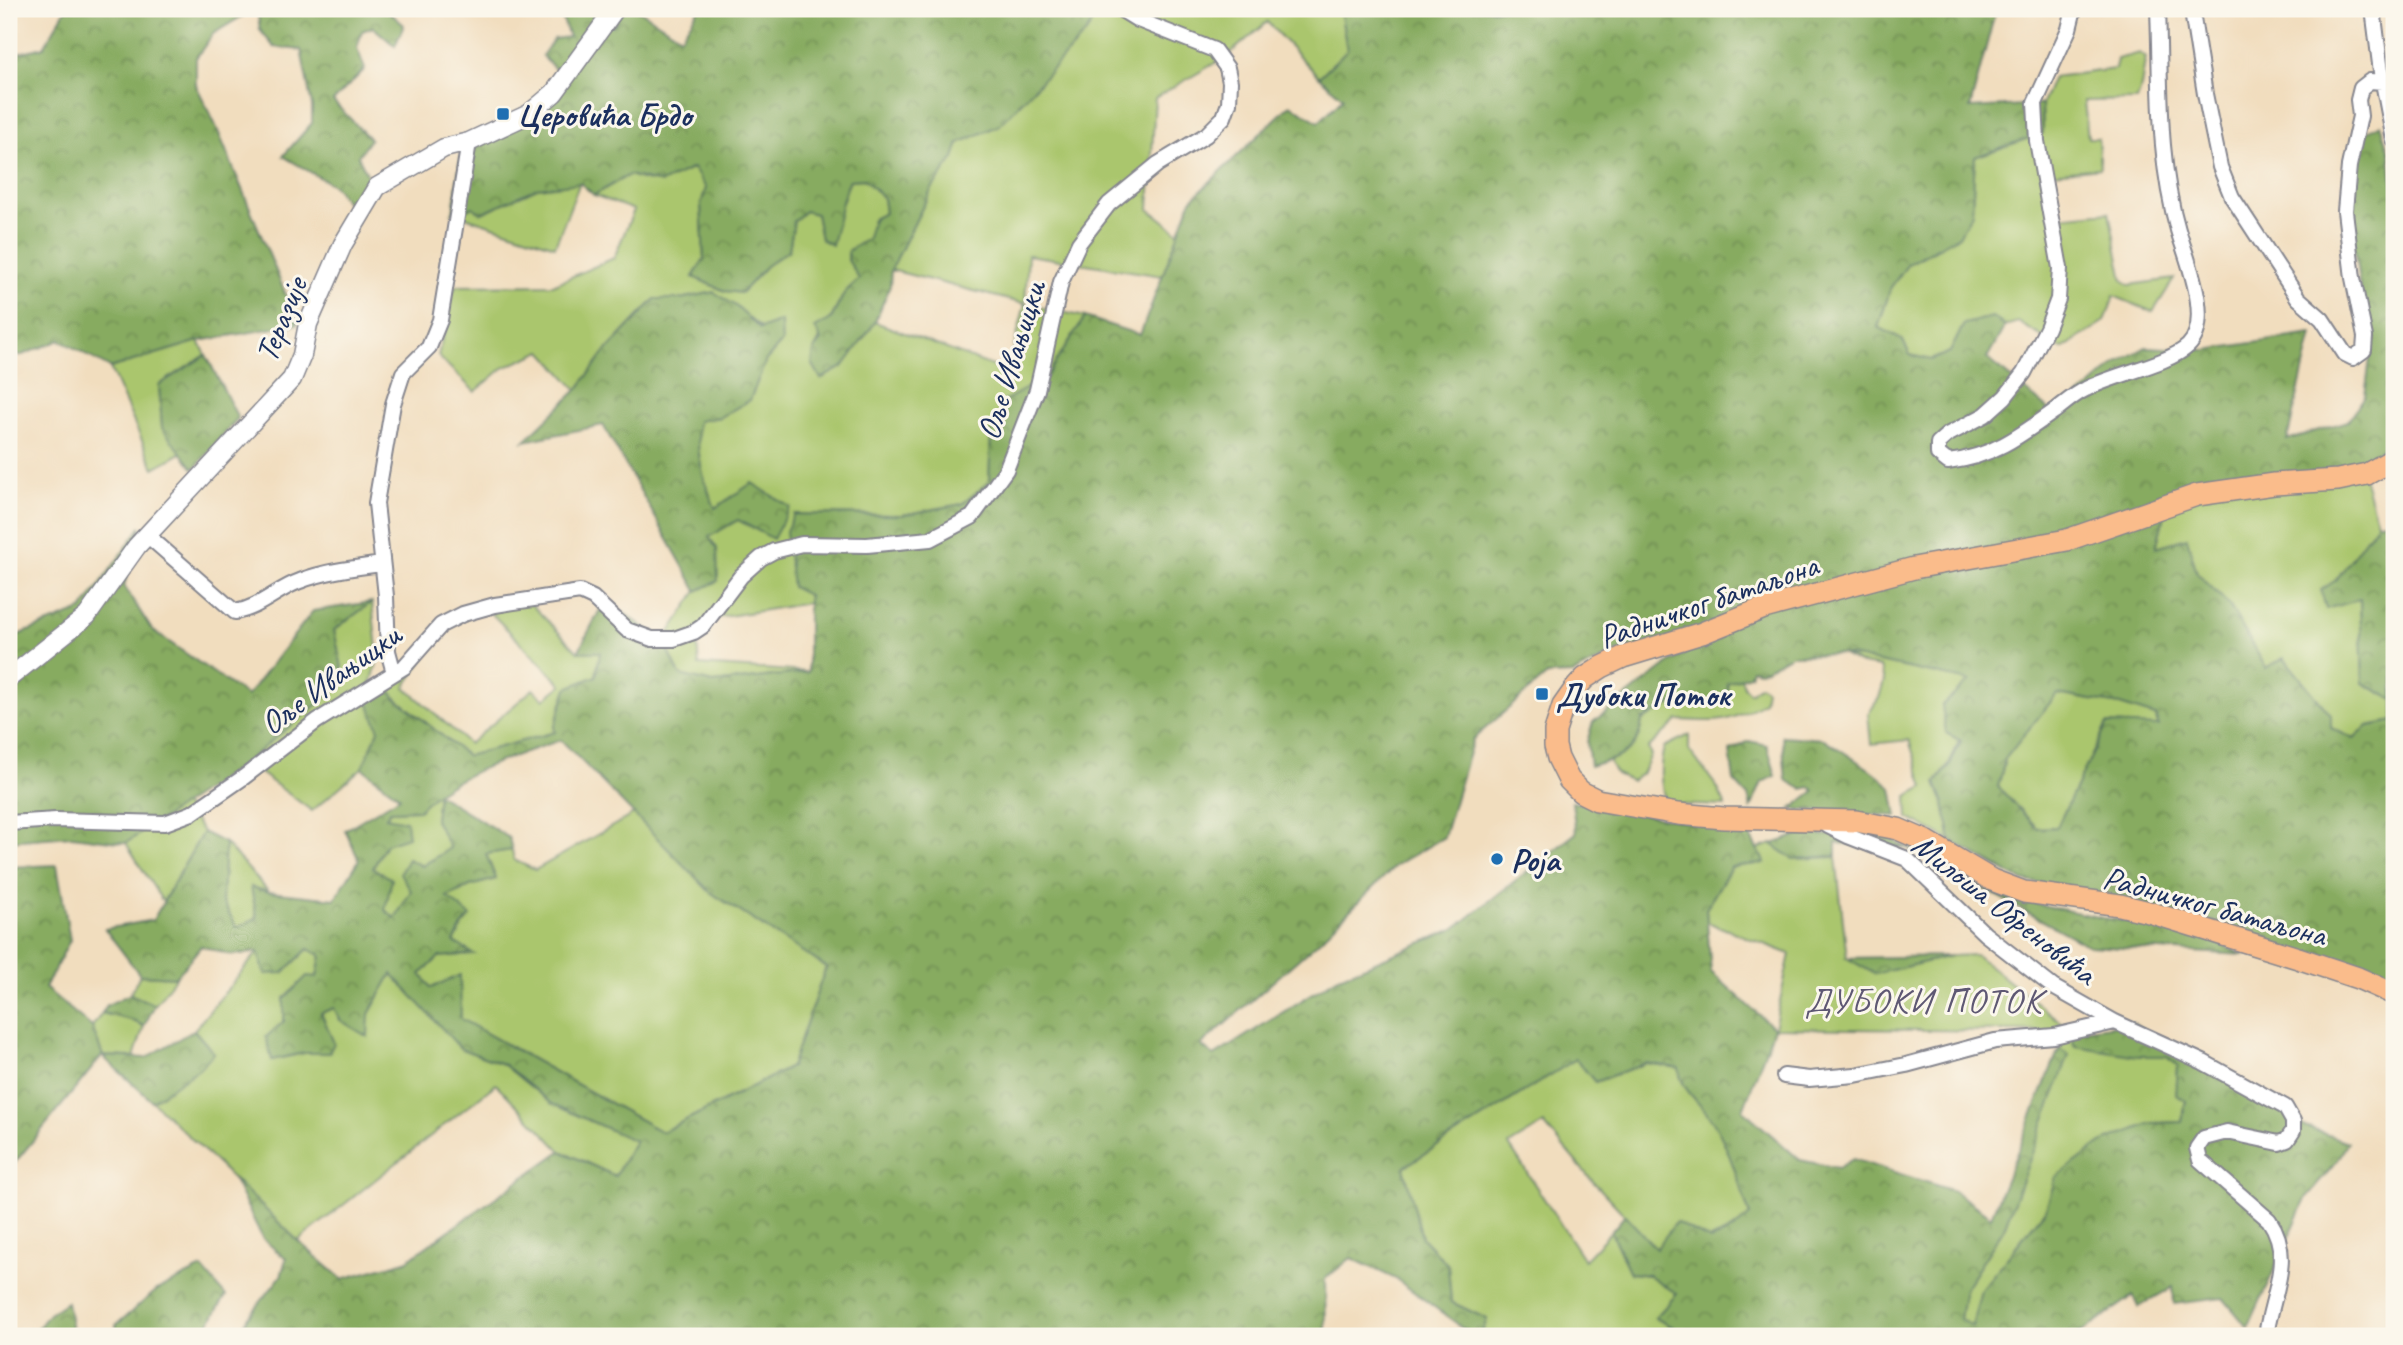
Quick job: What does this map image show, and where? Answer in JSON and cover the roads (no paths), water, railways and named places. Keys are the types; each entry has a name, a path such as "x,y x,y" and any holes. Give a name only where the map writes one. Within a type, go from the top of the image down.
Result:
{"main road":[{"name":"Радничког батаљона","path":"2394,459 2367,474 2345,479 2264,485 2197,495 2067,540 1914,568 1764,608 1702,633 1623,657 1585,678 1563,706 1557,720 1555,746 1569,780 1581,792 1597,800 1678,814 1724,818 1856,821 1898,829 2017,890 2042,896 2120,905 2149,912 2358,978 2394,994"}],"street":[{"name":"Теразије","path":"9,678 86,617 148,535 292,379 302,355 309,324 343,244 377,187 444,148 469,142 529,114 554,93 615,9"},
{"name":"Оље Ивањицки","path":"9,823 56,820 165,823 192,813 317,721 394,673 412,659 432,634 451,619 495,605 573,591 593,598 616,622 639,636 665,640 684,636 703,626 741,576 761,558 774,551 802,544 867,545 930,540 972,516 1006,470 1037,390 1061,282 1079,243 1109,204 1158,164 1206,135 1224,117 1229,103 1230,82 1227,68 1213,50 1138,20 1120,9"},
{"path":"2074,9 2068,29 2035,103 2037,141 2060,268 2058,299 2024,373 2006,397 1985,415 1947,435 1938,443 1938,454 1948,462 1968,459 2006,445 2085,389 2168,357 2189,345 2199,324 2195,282 2166,184 2161,137 2158,9"},
{"path":"2373,9 2394,140"},
{"path":"2193,18 2220,167 2232,197 2298,298 2322,319 2345,354 2353,358 2364,350 2365,337 2353,278 2345,211 2349,166 2360,116 2358,100 2361,88 2370,81 2383,82"},
{"path":"394,673 388,651 376,503 393,404 403,373 429,347 440,320 469,142"},
{"path":"148,535 235,612 248,610 297,581 328,572 382,565"},
{"name":"Милоша Обреновића","path":"1824,820 1828,826 1872,847 1907,859 1985,934 2053,987 2115,1022 2203,1062 2284,1107 2293,1121 2293,1131 2287,1140 2279,1143 2227,1132 2204,1138 2197,1148 2200,1160 2277,1230 2283,1264 2266,1336"},
{"name":"Милоша Обреновића","path":"1784,1076 1809,1079 1855,1074 1906,1065 1995,1041 2054,1036 2115,1022"}],"place":[{"name":"Церовића Брдо","path":"503,114"},
{"name":"Дубоки Поток","path":"1542,694"},
{"name":"Роја","path":"1497,859"}],"district":[{"name":"ДУБОКИ ПОТОК","path":"1924,1000"}]}
